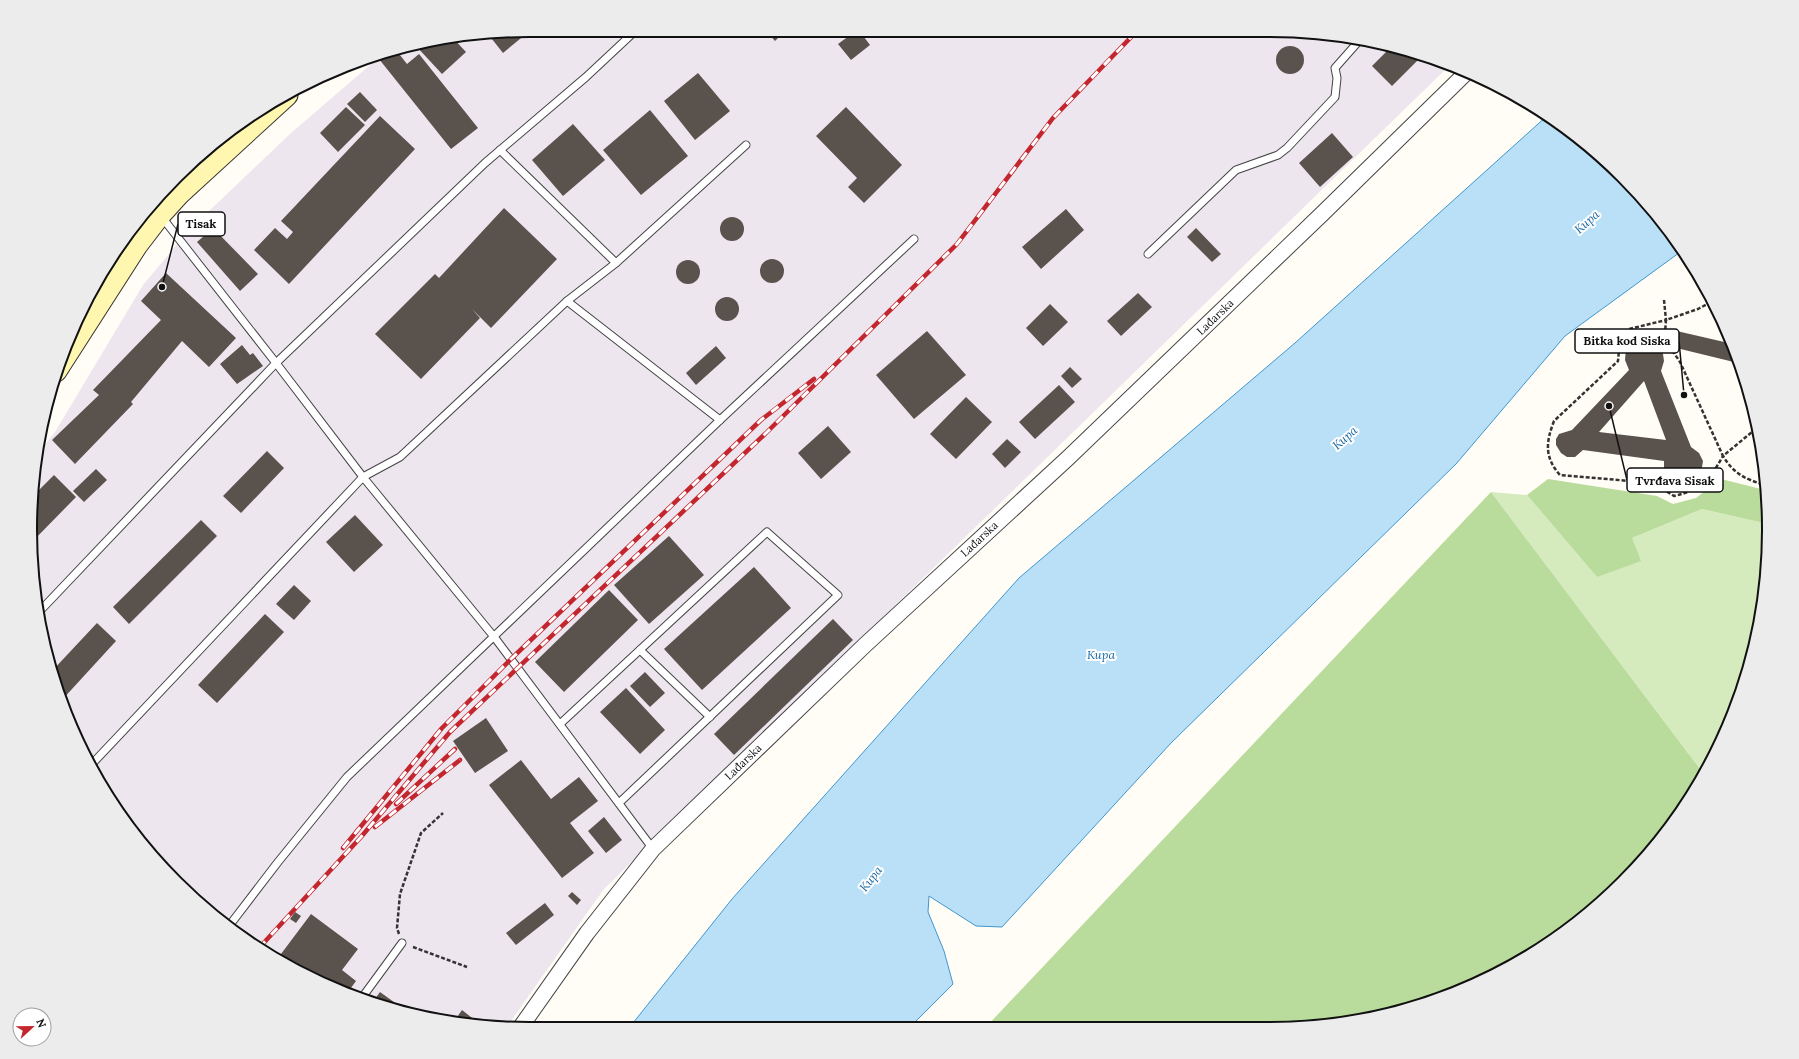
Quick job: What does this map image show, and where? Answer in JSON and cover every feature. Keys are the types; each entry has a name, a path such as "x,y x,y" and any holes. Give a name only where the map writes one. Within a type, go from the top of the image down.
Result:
{"main road":[{"path":"72,346 137,246 156,210 179,194 264,115"}],"street":[{"name":"Lađarska","path":"524,1022 587,933 653,849 866,645 1068,458 1463,76"}],"lane":[{"path":"43,608 276,363 500,150 586,77 629,37"},
{"path":"1148,254 1236,170 1278,155 1287,148 1335,97 1337,78 1335,68 1356,44"},
{"path":"95,761 363,477 400,457 567,301 616,263 746,145"},
{"path":"500,150 616,263"},
{"path":"156,210 363,477 494,638 653,849"},
{"path":"232,921 347,777 494,638 720,420 914,239"},
{"path":"567,301 720,420"},
{"path":"560,724 767,532 838,595 619,803"},
{"path":"640,650 710,717"},
{"path":"365,994 402,943"}],"path":[{"path":"1664,300 1666,320 1664,346 1674,353 1680,362 1723,456 1730,467 1741,476 1760,483"},
{"path":"1707,304 1698,310 1629,329 1620,350 1618,361 1554,420 1550,433 1547,454 1552,466 1560,475 1653,483 1674,496 1691,492 1703,483 1714,472 1723,456 1753,431"},
{"path":"444,813 420,833 400,894 397,928 402,943 467,967"}],"shaded area":[{"path":"497,38 1302,38 1366,46 1428,63 1445,69 604,889 511,1021 465,1018 433,1013 371,996 341,985 283,956 256,939 205,900 181,878 159,854 120,803 103,776 74,718 63,688 46,626 38,562 37,530 38,497 44,446 55,432 143,285 188,231 291,133 373,62 433,46"}],"green space":[{"path":"1548,479 1657,496 1673,504 1696,498 1721,479 1760,489 1762,523 1702,509 1632,538 1641,561 1597,577 1527,495"},
{"path":"1491,492 1527,495 1597,577 1632,538 1702,509 1762,523 1761,562 1753,626 1736,688 1725,718 1700,769"},
{"path":"1491,492 1700,769 1679,803 1640,854 1618,878 1594,900 1543,939 1516,956 1458,985 1428,996 1366,1013 1302,1021 991,1022"}],"water":[{"name":"Kupa","path":"1543,120 1594,159 1618,181 1640,205 1678,254 1565,336 1456,464 1171,743 1002,927 976,926 929,896 928,912 944,951 953,984 915,1022 634,1022 732,899 1019,578 1295,343"}],"building":[{"path":"522,37 503,53 492,39"},
{"path":"772,37 779,37 775,41"},
{"path":"848,37 864,37 870,45 851,60 838,44"},
{"path":"457,42 466,52 442,74 419,50"},
{"path":"1290,46 1300,50 1304,60 1300,70 1290,74 1280,70 1276,60 1280,50"},
{"path":"1387,51 1418,60 1392,86 1372,66"},
{"path":"419,54 478,128 451,149 380,60 400,55 407,64"},
{"path":"698,73 730,111 695,140 664,101"},
{"path":"360,92 377,110 365,122 347,104"},
{"path":"346,107 365,125 338,152 320,133"},
{"path":"846,107 902,165 864,203 848,187 857,178 816,136"},
{"path":"650,110 688,156 641,195 603,150"},
{"path":"380,116 415,149 289,284 254,250 275,228 287,239 293,232 281,221"},
{"path":"573,124 605,160 563,196 532,160"},
{"path":"1332,133 1353,157 1320,187 1299,163"},
{"path":"504,208 557,259 491,328 472,309 480,318 421,379 375,334 435,274 439,278"},
{"path":"1066,209 1084,230 1041,269 1022,247"},
{"path":"732,217 740,221 744,229 740,237 732,241 724,237 720,229 724,221"},
{"path":"213,228 258,274 240,291 197,242"},
{"path":"1196,228 1221,254 1212,262 1187,237"},
{"path":"772,259 780,263 784,271 780,279 772,283 764,279 760,271 764,263"},
{"path":"688,260 696,264 700,272 696,280 688,284 680,280 676,272 680,264"},
{"path":"166,273 236,338 209,367 182,341 131,402 133,404 75,464 52,440 99,395 93,390 161,320 141,301"},
{"path":"1138,293 1152,307 1121,336 1107,321"},
{"path":"727,297 735,301 739,309 735,317 727,321 719,317 715,309 719,301"},
{"path":"1050,304 1068,322 1043,346 1026,328"},
{"path":"1668,329 1725,342 1733,362 1664,345"},
{"path":"927,331 966,375 914,419 876,375"},
{"path":"1643,338 1654,341 1662,347 1664,361 1661,371 1691,447 1699,453 1703,461 1701,473 1698,477 1688,483 1677,484 1668,478 1664,469 1664,461 1583,450 1575,457 1567,457 1561,453 1556,445 1556,439 1559,434 1572,430 1629,370 1625,360 1626,348 1632,341","holes":["1644,381 1666,440 1599,432"]},
{"path":"242,345 250,355 253,353 263,366 237,384 220,364"},
{"path":"716,346 726,358 696,385 686,373"},
{"path":"1070,367 1082,379 1072,388 1061,376"},
{"path":"1059,385 1075,402 1035,439 1019,422"},
{"path":"966,397 992,422 956,459 930,434"},
{"path":"828,426 851,452 821,479 798,453"},
{"path":"1007,439 1021,452 1005,468 992,454"},
{"path":"267,451 284,468 241,513 223,496"},
{"path":"96,469 107,480 84,502 73,491"},
{"path":"54,475 76,497 37,537 38,497 39,490"},
{"path":"355,515 383,545 354,572 326,542"},
{"path":"201,520 217,536 129,624 113,607"},
{"path":"669,536 704,575 649,624 614,585"},
{"path":"754,567 791,608 702,690 664,649"},
{"path":"294,585 311,601 294,620 276,604"},
{"path":"609,590 638,620 564,692 535,662"},
{"path":"265,614 284,632 217,703 198,685"},
{"path":"833,619 853,640 734,755 714,734"},
{"path":"97,623 116,641 66,696 57,666"},
{"path":"645,672 665,693 650,707 630,686"},
{"path":"626,688 665,730 640,754 600,712"},
{"path":"486,718 508,751 475,773 453,741"},
{"path":"521,760 551,799 579,777 598,801 570,823 594,853 562,878 489,785"},
{"path":"604,817 622,840 606,853 588,831"},
{"path":"572,892 581,900 577,905 568,896"},
{"path":"545,903 554,915 516,945 506,933"},
{"path":"295,912 301,916 296,923 290,919"},
{"path":"311,914 358,949 342,970 356,981 351,988 281,955"},
{"path":"380,992 395,1003 376,997"},
{"path":"462,1010 473,1019 465,1018 457,1017"}],"railway":[{"path":"263,943 361,837 450,732 765,434 957,244 1053,118 1131,37"},
{"path":"343,848 442,728 511,659 761,420 814,379"},
{"path":"396,804 455,749"},
{"path":"375,827 460,760"}],"place":[{"name":"Tisak","path":"162,287"},
{"name":"Bitka kod Siska","path":"1684,395"},
{"name":"Tvrđava Sisak","path":"1609,406"}]}
